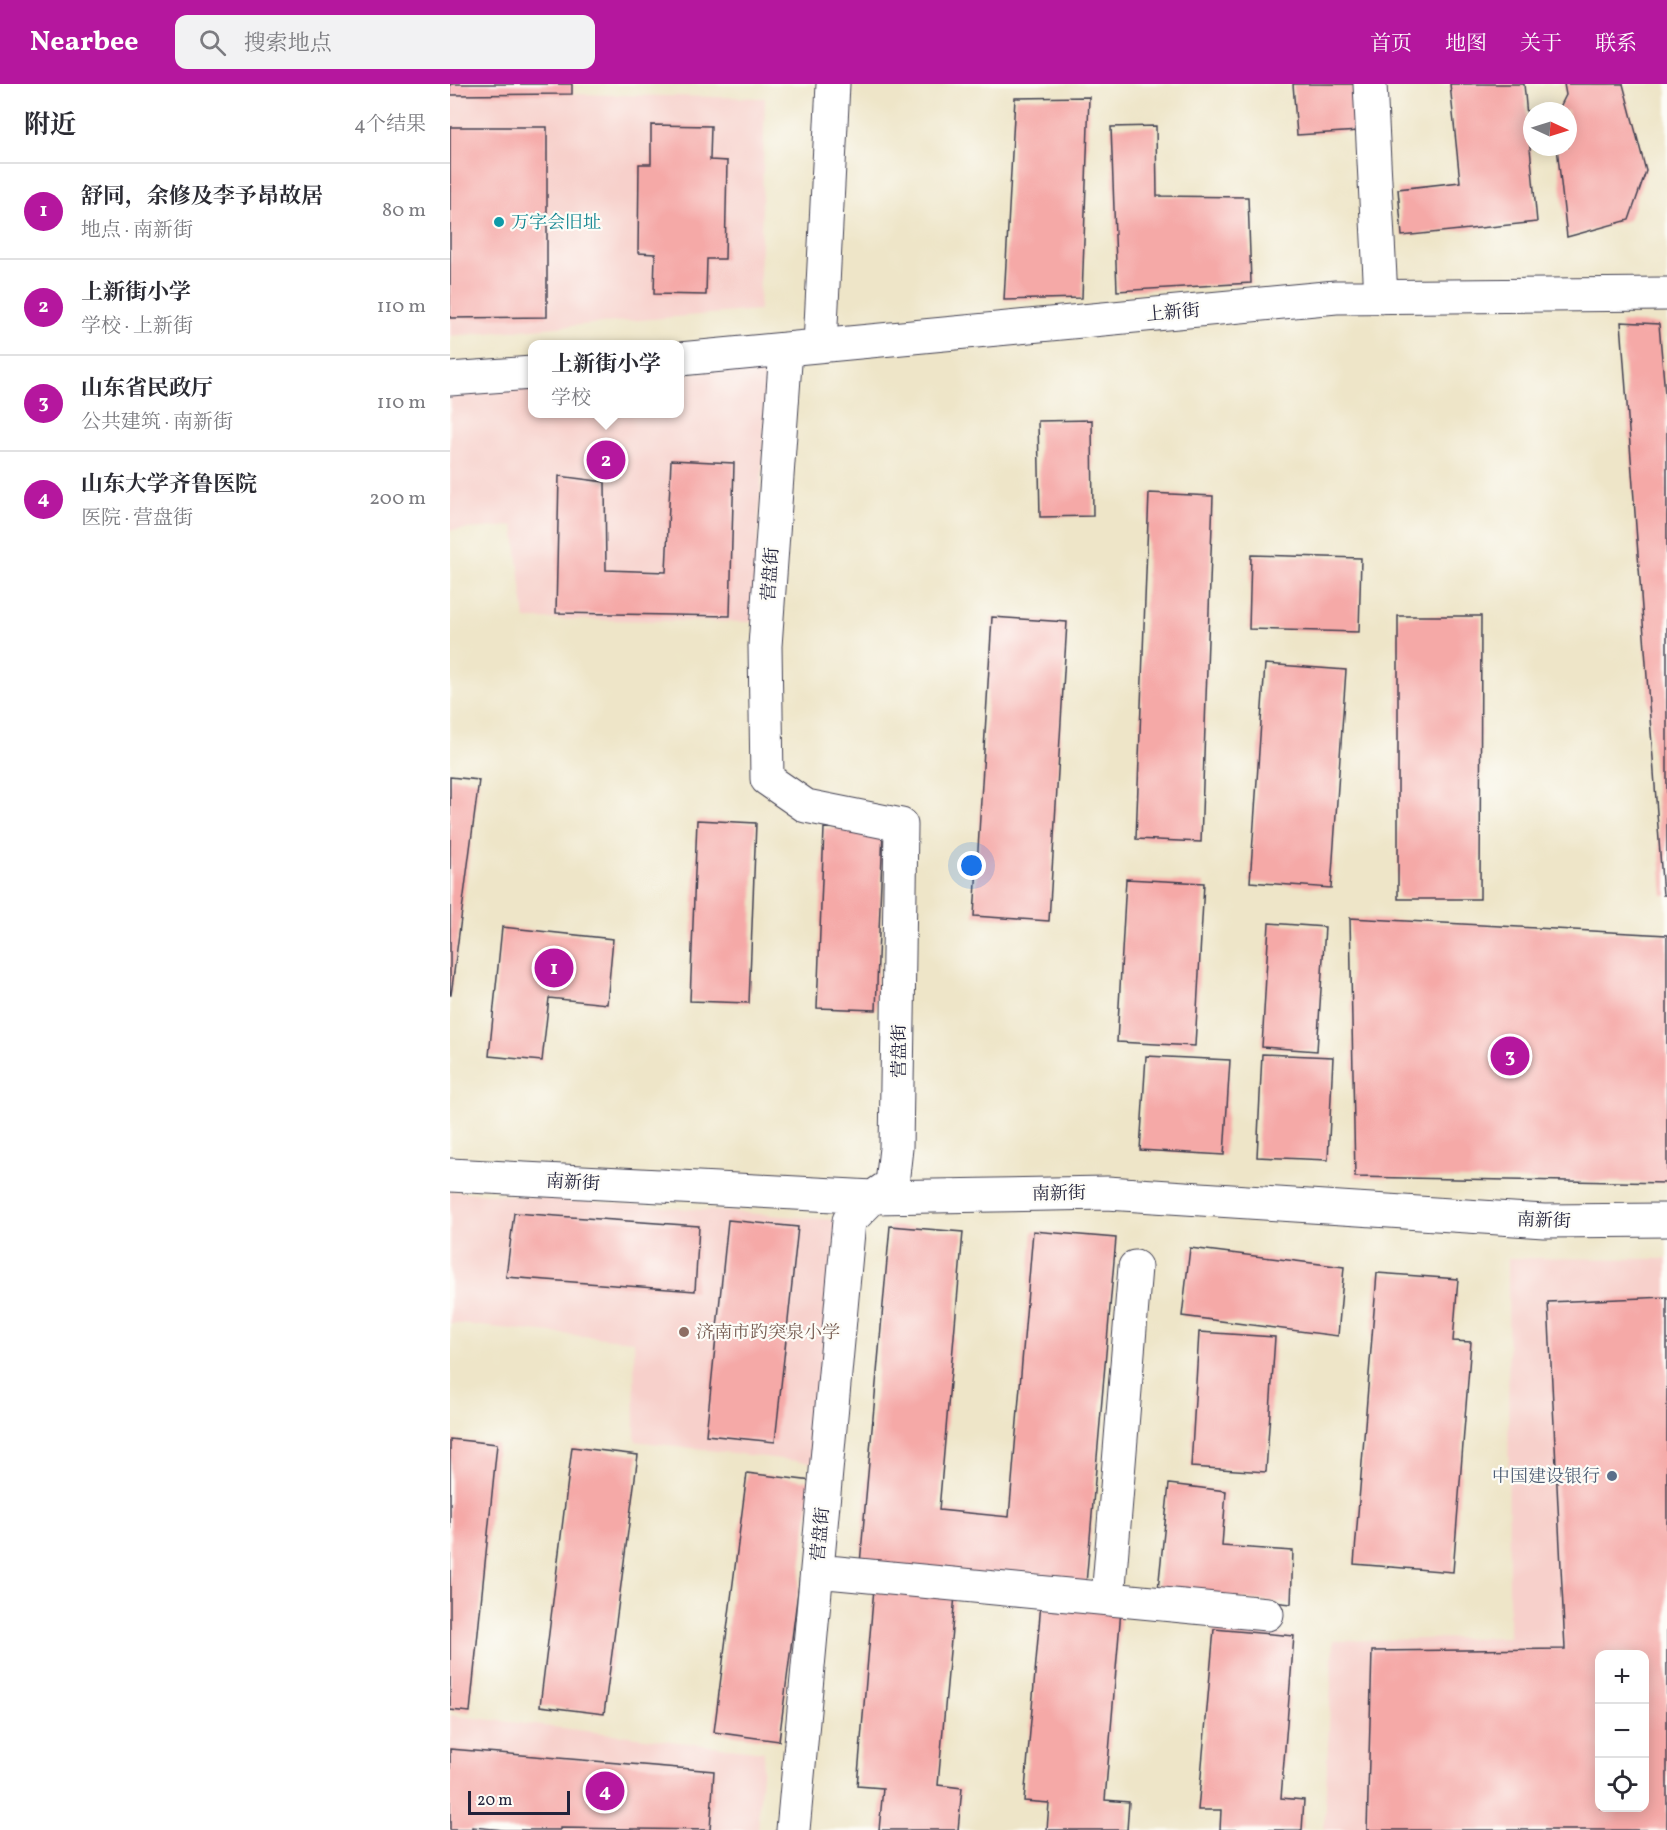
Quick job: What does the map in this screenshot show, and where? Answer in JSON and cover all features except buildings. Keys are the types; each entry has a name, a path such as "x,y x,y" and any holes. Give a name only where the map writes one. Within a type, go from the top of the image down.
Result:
{"street":[{"path":"820,345 833,84"},
{"path":"1370,84 1381,297"},
{"name":"上新街","path":"684,359 1336,297 1667,294"},
{"name":"营盘街","path":"786,349 766,638 767,779 806,806 901,825 896,1148 891,1184 873,1197 849,1221 793,1830"},
{"path":"450,379 528,373"},
{"name":"南新街","path":"450,1175 873,1197 1107,1193 1544,1221 1667,1220"},
{"path":"1108,1598 1135,1267"},
{"path":"817,1571 1267,1614"}],"shaded area":[{"path":"450,84 573,84 573,94 765,98 759,310 450,336"},
{"path":"768,366 753,622 525,619 514,526 450,530 450,394 528,386 528,418 684,418 684,374"},
{"name":"济南市趵突泉小学","path":"450,1191 837,1220 813,1463 635,1441 634,1341 450,1323"},
{"name":"中国建设银行","path":"1508,1258 1667,1259 1667,1830 1324,1830 1333,1641 1509,1637"},
{"path":"450,1715 764,1752 757,1830 450,1830"}],"place":[{"name":"万字会旧址","path":"499,222"},
{"name":"上新街小学","path":"606,460"},
{"name":"舒同，余修及李予昂故居","path":"554,968"},
{"name":"山东省民政厅","path":"1510,1056"},
{"name":"济南市趵突泉小学","path":"684,1332"},
{"name":"中国建设银行","path":"1612,1476"},
{"name":"山东大学齐鲁医院","path":"605,1791"}]}
